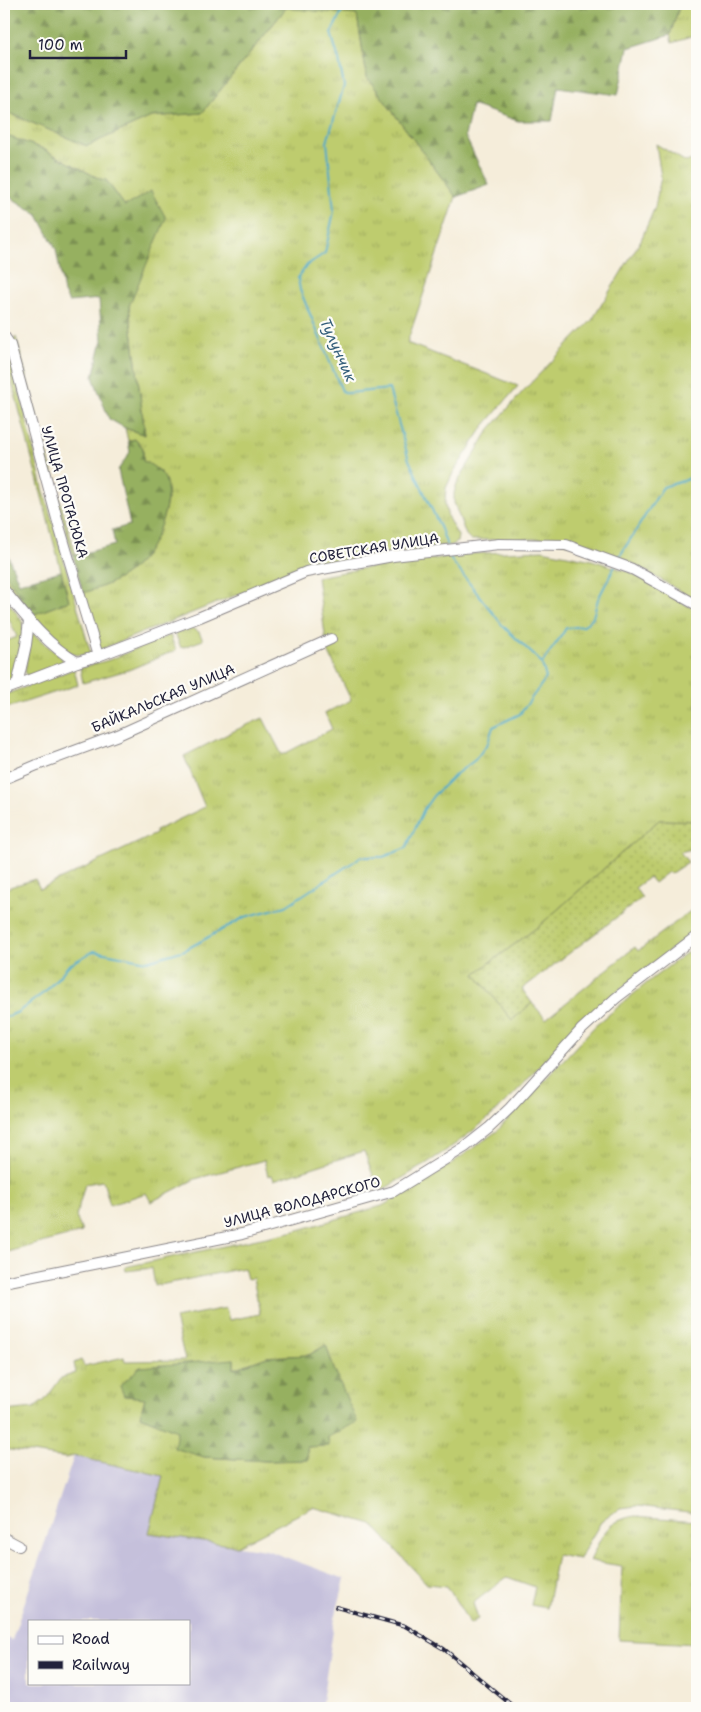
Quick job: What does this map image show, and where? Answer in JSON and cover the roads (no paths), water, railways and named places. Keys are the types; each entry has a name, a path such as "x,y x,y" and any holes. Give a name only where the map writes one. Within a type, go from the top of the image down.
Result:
{"street":[{"name":"УЛИЦА ПРОТАСЮКА","path":"4,336 10,345 98,656"},
{"name":"СОВЕТСКАЯ УЛИЦА","path":"4,690 200,617 306,572 393,556 499,544 566,545 632,569 697,605"},
{"path":"4,590 29,621 61,651 77,662"},
{"path":"17,685 29,621"},
{"name":"БАЙКАЛЬСКАЯ УЛИЦА","path":"4,779 37,764 118,735 331,639"},
{"name":"УЛИЦА ВОЛОДАРСКОГО","path":"4,1282 242,1234 394,1191 465,1147 489,1128 510,1108 581,1030 616,998 697,936"},
{"path":"4,1538 19,1546"}],"waterway":[{"name":"Тулунчик","path":"346,4 331,33 344,86 327,142 334,211 325,253 307,265 298,278 300,290 342,391 348,393 389,389 409,460 447,546"},
{"path":"618,559 663,487 686,480 697,472"},
{"name":"Тулунчик","path":"449,553 451,560 503,626 542,663"},
{"path":"4,1018 18,1012 46,991 69,965 94,951 147,961 185,950 245,917 286,906 361,857 383,857 406,848 424,809 433,796 456,774 475,760 488,743 493,727 520,714 546,678 542,664 566,628 584,626 593,617 598,599 615,566"}],"railway":[{"path":"336,1607 405,1626 444,1649 515,1708"}]}
